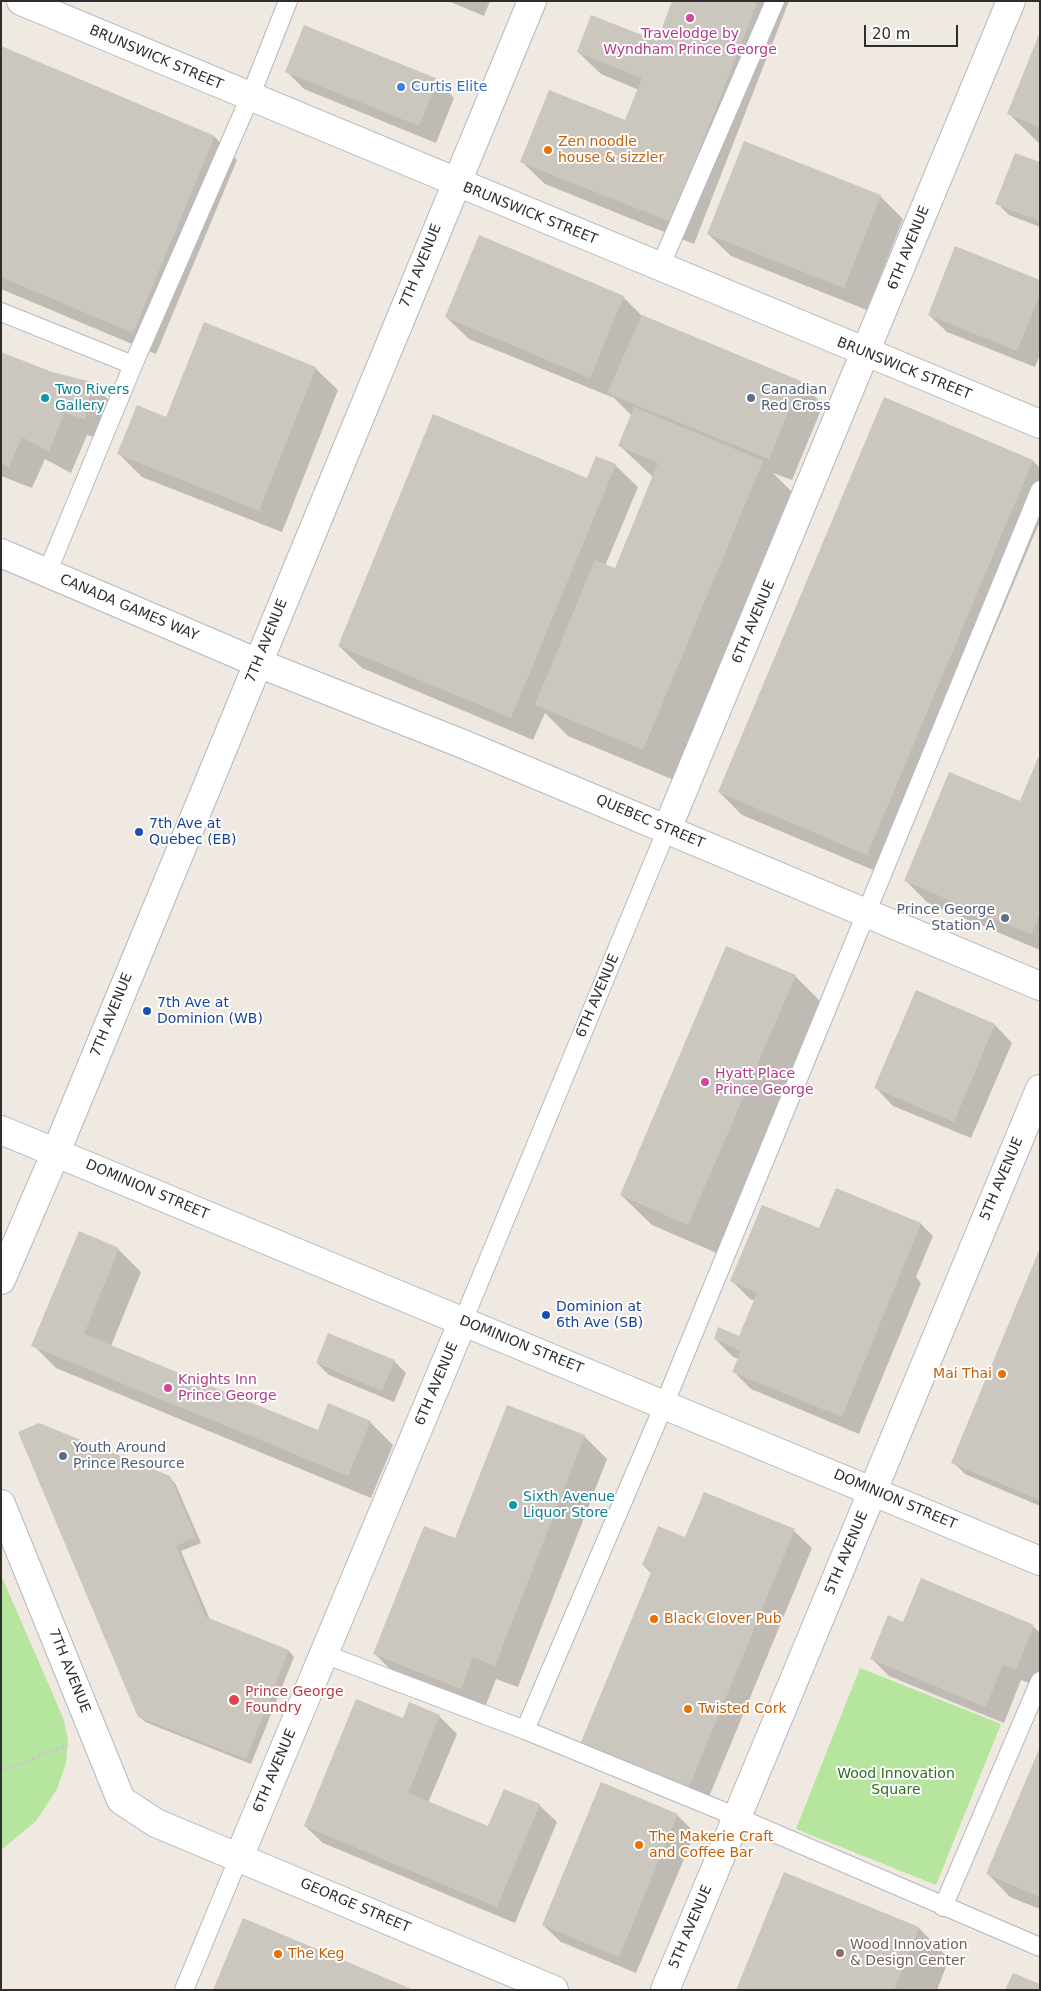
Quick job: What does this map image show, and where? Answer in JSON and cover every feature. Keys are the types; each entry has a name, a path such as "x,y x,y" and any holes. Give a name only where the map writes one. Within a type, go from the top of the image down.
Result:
{"street":[{"name":"BRUNSWICK STREET","path":"21,1 50,7 250,97 1040,424"},
{"name":"7TH AVENUE","path":"1,1280 56,1152 455,183 532,1"},
{"name":"6TH AVENUE","path":"667,829 1011,1"},
{"name":"CANADA GAMES WAY","path":"1,553 258,663"},
{"name":"QUEBEC STREET","path":"258,663 667,829 1040,986"},
{"name":"5TH AVENUE","path":"665,1990 1040,1088"},
{"name":"DOMINION STREET","path":"1,1130 1040,1561"},
{"name":"6TH AVENUE","path":"239,1857 462,1322"},
{"name":"7TH AVENUE","path":"1,1504 121,1800 156,1823"},
{"name":"GEORGE STREET","path":"156,1823 554,1990"}],"lane":[{"path":"47,573 132,365 250,97 288,1"},
{"path":"660,267 775,1"},
{"path":"1,312 132,365"},
{"path":"525,1730 664,1405 1040,490"},
{"name":"6TH AVENUE","path":"462,1322 667,829"},
{"path":"324,1654 525,1730 737,1817 1040,1947"},
{"path":"943,1907 1040,1681"},
{"name":"6TH AVENUE","path":"184,1990 239,1857"}],"path":[{"path":"1,1771 94,1735"}],"green space":[{"path":"1,1575 64,1720 68,1740 66,1763 57,1789 36,1821 1,1850"},
{"name":"Wood Innovation Square","path":"860,1668 1001,1724 936,1885 796,1829"}],"building":[{"path":"672,1 758,1 671,222 520,162 549,90 625,120 642,78 577,52 591,15 657,41"},
{"path":"304,25 438,79 419,126 285,72"},
{"path":"1040,32 1040,127 1007,114"},
{"path":"1,46 215,136 133,333 1,277"},
{"path":"744,141 881,195 844,288 707,234"},
{"path":"1015,153 1040,162 1040,221 995,204"},
{"path":"479,235 624,296 590,378 445,317"},
{"path":"955,246 1040,280 1040,293 1017,351 928,315"},
{"path":"642,315 801,381 769,459 607,393"},
{"path":"204,322 316,367 259,511 117,454 137,405 166,417"},
{"name":"Two Rivers Gallery","path":"1,352 52,372 92,382 85,419 64,413 49,452 22,437 9,467 1,463"},
{"path":"884,397 1033,460 867,855 718,792"},
{"path":"634,407 763,461 643,750 535,705 595,560 615,568 658,463 618,446"},
{"path":"433,414 587,478 596,456 616,464 511,718 338,646"},
{"path":"1040,753 1040,913 1031,934 904,881 949,772 1020,801"},
{"path":"726,946 796,975 688,1225 620,1195"},
{"path":"916,990 995,1024 954,1122 874,1088"},
{"path":"836,1188 921,1223 842,1417 732,1372 741,1351 714,1339 718,1327 739,1336 757,1293 730,1281 762,1205 819,1228"},
{"path":"79,1231 119,1248 84,1334 318,1430 328,1403 371,1421 348,1476 31,1346"},
{"path":"1040,1248 1040,1500 951,1463"},
{"path":"328,1333 395,1360 382,1391 316,1363"},
{"path":"507,1405 585,1435 495,1666 473,1657 461,1689 373,1654 424,1526 455,1538"},
{"path":"39,1423 170,1476 196,1537 176,1546 206,1617 289,1650 246,1759 138,1717 18,1432"},
{"path":"704,1492 795,1529 689,1787 581,1742 652,1570 642,1565 658,1526 685,1537"},
{"path":"921,1578 1034,1625 1016,1669 1003,1664 986,1707 870,1659 888,1615 903,1622"},
{"path":"356,1699 403,1718 409,1702 440,1715 408,1793 488,1826 504,1789 540,1804 497,1907 304,1826"},
{"path":"1040,1747 1040,1897 986,1874"},
{"path":"601,1782 678,1814 619,1957 542,1925"},
{"path":"784,1872 919,1927 894,1990 736,1990"},
{"name":"The Keg","path":"243,1918 414,1990 213,1990"},
{"path":"1013,1973 1040,1984 1040,1990 1005,1990"}],"place":[{"name":"Travelodge by Wyndham Prince George","path":"690,18"},
{"name":"Curtis Elite","path":"401,87"},
{"name":"Zen noodle house & sizzler","path":"548,150"},
{"name":"Two Rivers Gallery","path":"45,398"},
{"name":"Canadian Red Cross","path":"751,398"},
{"name":"7th Ave at Quebec (EB)","path":"139,832"},
{"name":"Prince George Station A","path":"1005,918"},
{"name":"7th Ave at Dominion (WB)","path":"147,1011"},
{"name":"Hyatt Place Prince George","path":"705,1082"},
{"name":"Dominion at 6th Ave (SB)","path":"546,1315"},
{"name":"Mai Thai","path":"1002,1374"},
{"name":"Knights Inn Prince George","path":"168,1388"},
{"name":"Youth Around Prince Resource","path":"63,1456"},
{"name":"Sixth Avenue Liquor Store","path":"513,1505"},
{"name":"Black Clover Pub","path":"654,1619"},
{"name":"Prince George Foundry","path":"234,1700"},
{"name":"Twisted Cork","path":"688,1709"},
{"name":"The Makerie Craft and Coffee Bar","path":"639,1845"},
{"name":"Wood Innovation & Design Center","path":"840,1953"},
{"name":"The Keg","path":"278,1954"}]}
